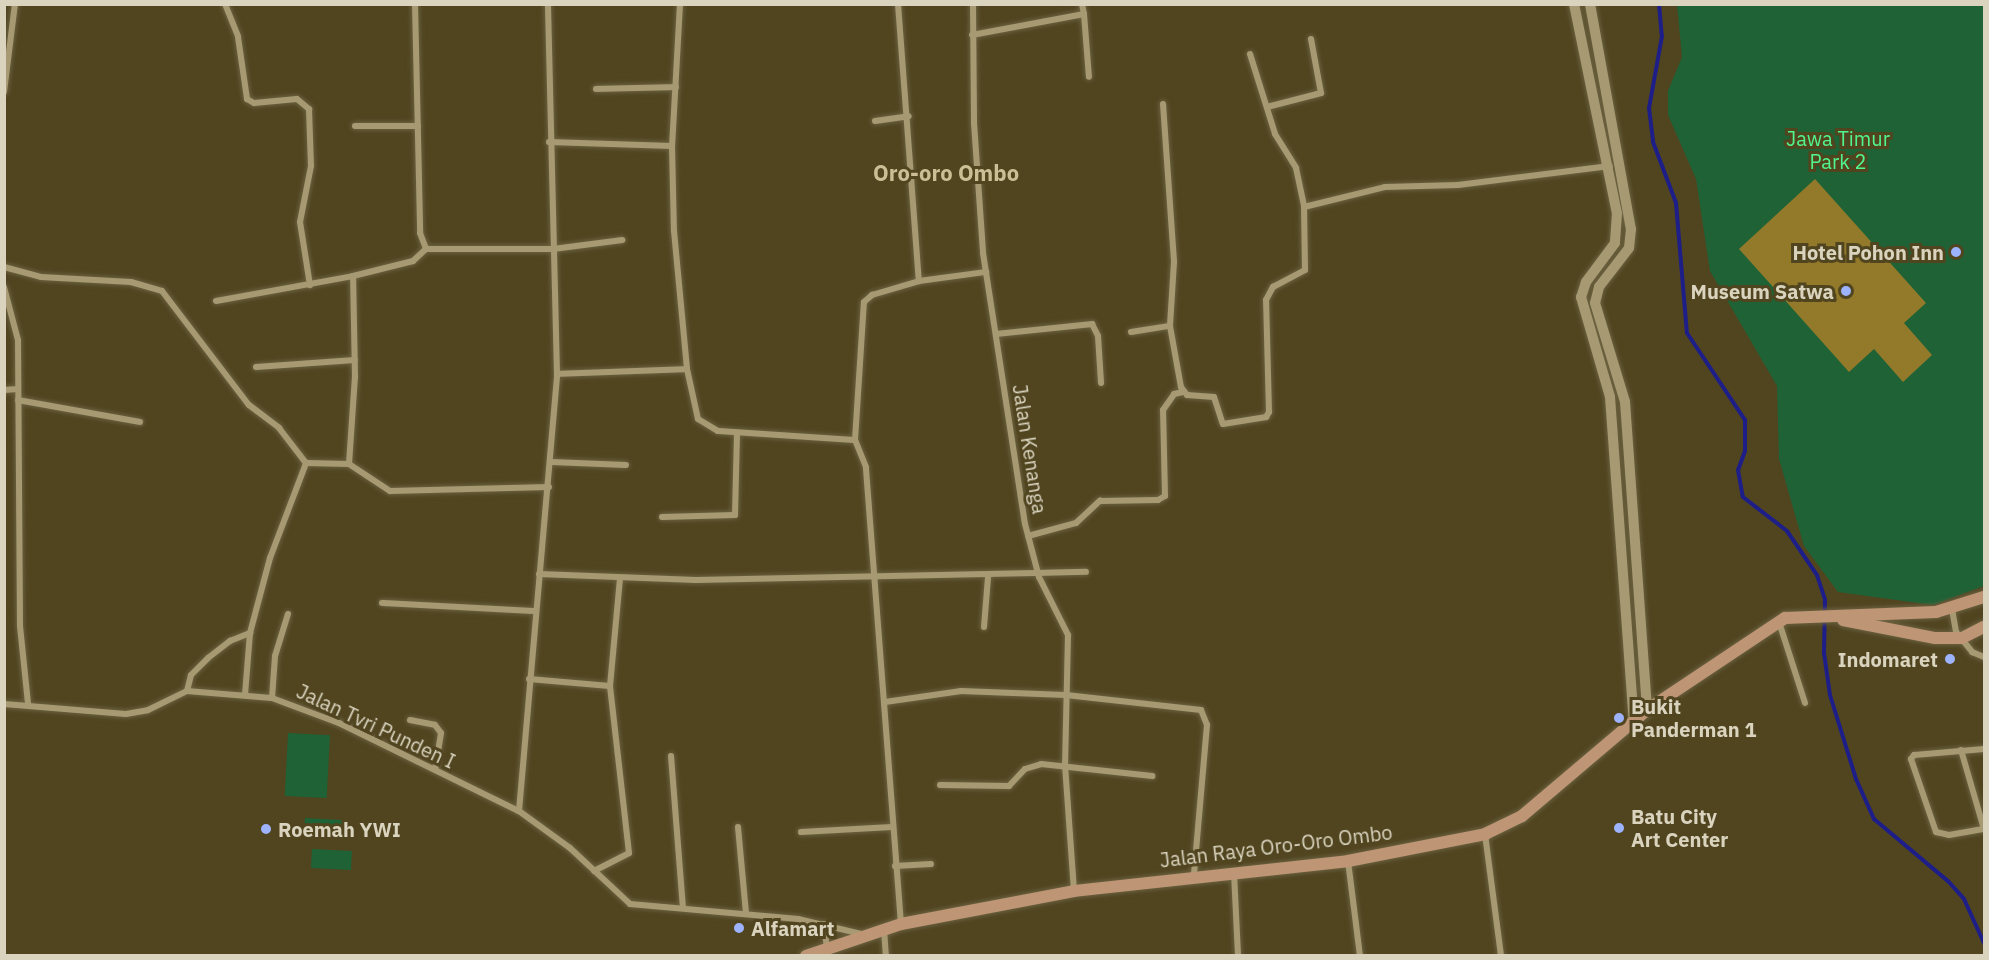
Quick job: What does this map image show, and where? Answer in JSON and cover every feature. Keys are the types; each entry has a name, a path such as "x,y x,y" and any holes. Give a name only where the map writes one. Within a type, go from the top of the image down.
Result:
{"main road":[{"name":"Jalan Raya Oro-Oro Ombo","path":"806,956 901,924 1074,891 1194,875 1348,861 1485,834 1522,816 1647,710 1779,622 1952,609 1984,597"},
{"name":"Jalan Raya Oro-Oro Ombo","path":"1826,617 1913,635 1962,638"},
{"path":"1962,638 1984,627"}],"street":[{"path":"4,92 15,4"},
{"path":"225,4 238,37 247,99 254,103 297,99 309,109 311,166 300,222 310,285"},
{"path":"415,4 420,233 426,249"},
{"path":"519,812 535,611 552,462 557,374 549,142 548,4"},
{"path":"680,4 672,146 687,369 701,423 711,430 737,433 855,440"},
{"path":"898,4 909,116 919,281"},
{"name":"Jalan Kenanga","path":"973,4 972,35 986,272 1028,536 1039,577 1068,635 1065,765 1074,891"},
{"path":"1082,4 1089,77"},
{"path":"1574,4 1610,166 1617,234 1581,297 1610,397 1634,720"},
{"path":"1590,4 1632,229 1629,248 1599,287 1595,303 1622,392 1647,710"},
{"path":"972,35 1084,14"},
{"path":"1267,108 1321,93 1311,39"},
{"path":"1583,41 1598,39"},
{"path":"1028,536 1076,523 1100,501 1158,500 1165,496 1162,410 1174,394 1183,392 1214,397 1223,424 1266,417 1270,336 1267,295 1305,270 1304,207 1296,168 1267,108 1251,54"},
{"path":"1588,69 1603,66"},
{"path":"596,89 676,87"},
{"path":"1163,104 1174,262 1170,326 1183,392"},
{"path":"875,121 909,116"},
{"path":"355,126 418,126"},
{"path":"549,142 672,146"},
{"path":"1304,207 1385,188 1458,184 1610,166"},
{"path":"216,301 353,276 413,261 426,249 553,249 622,240"},
{"path":"4,267 41,278 131,282 162,291 249,405 283,433 306,463"},
{"path":"901,924 866,467 855,440 864,302 872,295 919,281 986,272"},
{"path":"350,464 355,360 353,276"},
{"path":"4,287 18,340 20,626 28,705"},
{"path":"996,334 1092,324 1098,336 1101,383"},
{"path":"1131,332 1170,326"},
{"path":"256,367 355,360"},
{"path":"557,374 687,369"},
{"path":"4,390 18,389"},
{"path":"1610,397 1622,392"},
{"path":"18,400 140,422"},
{"path":"662,517 735,515 737,433"},
{"path":"552,462 626,465"},
{"path":"306,463 350,464 390,491 549,487"},
{"path":"245,695 250,633 270,558 306,463"},
{"path":"539,574 620,579 1039,577 1086,572"},
{"path":"984,627 988,577"},
{"path":"594,871 628,853 610,686 620,579"},
{"path":"382,603 535,611"},
{"path":"1952,609 1953,626 1972,652 1984,657"},
{"path":"272,698 275,656 288,614"},
{"path":"1779,622 1805,703"},
{"path":"187,691 191,675 208,658 230,641 250,633"},
{"path":"529,679 610,686"},
{"name":"Jalan Tvri Punden I","path":"5,705 126,714 148,710 187,691 272,698 339,723 519,812 594,871 630,904 746,914 824,924 865,935"},
{"path":"885,702 950,691 1066,694 1194,707 1204,713 1194,875"},
{"path":"410,720 435,725 441,733 435,770"},
{"path":"1961,750 1984,829 1949,835 1935,832 1911,762 1914,754 1984,748"},
{"path":"671,756 683,908"},
{"path":"940,785 1009,786 1032,766 1065,765 1152,776"},
{"path":"738,827 746,914"},
{"path":"801,831 892,827"},
{"path":"1485,834 1501,956"},
{"path":"1348,861 1360,956"},
{"path":"895,866 931,864"},
{"path":"1234,873 1239,956"},
{"path":"824,924 827,948"},
{"path":"884,929 886,956"}],"green space":[{"name":"Jawa Timur Park 2","path":"1677,5 1984,5 1984,586 1933,605 1838,592 1804,546 1779,459 1777,386 1710,271 1696,179 1668,115 1668,91 1682,57"},
{"path":"288,733 330,735 327,798 285,796"},
{"path":"305,818 346,820 345,839 304,837"},
{"path":"312,849 352,851 351,870 311,868"}],"building":[{"name":"Museum Satwa","path":"1815,179 1926,303 1904,323 1932,355 1903,382 1874,349 1849,372 1739,249"}],"waterway":[{"path":"1659,4 1662,36 1649,108 1653,142 1676,203 1687,333 1745,420 1745,451 1738,470 1743,497 1787,531 1817,575 1825,600 1824,653 1830,695 1856,779 1874,819 1948,881 1964,899 1984,943"}],"place":[{"name":"Hotel Pohon Inn","path":"1956,252"},
{"name":"Museum Satwa","path":"1846,291"},
{"name":"Indomaret","path":"1950,659"},
{"name":"Bukit Panderman 1","path":"1619,718"},
{"name":"Batu City Art Center","path":"1619,828"},
{"name":"Roemah YWI","path":"266,829"},
{"name":"Alfamart","path":"739,928"}],"district":[{"name":"Oro-oro Ombo","path":"946,173"}]}
